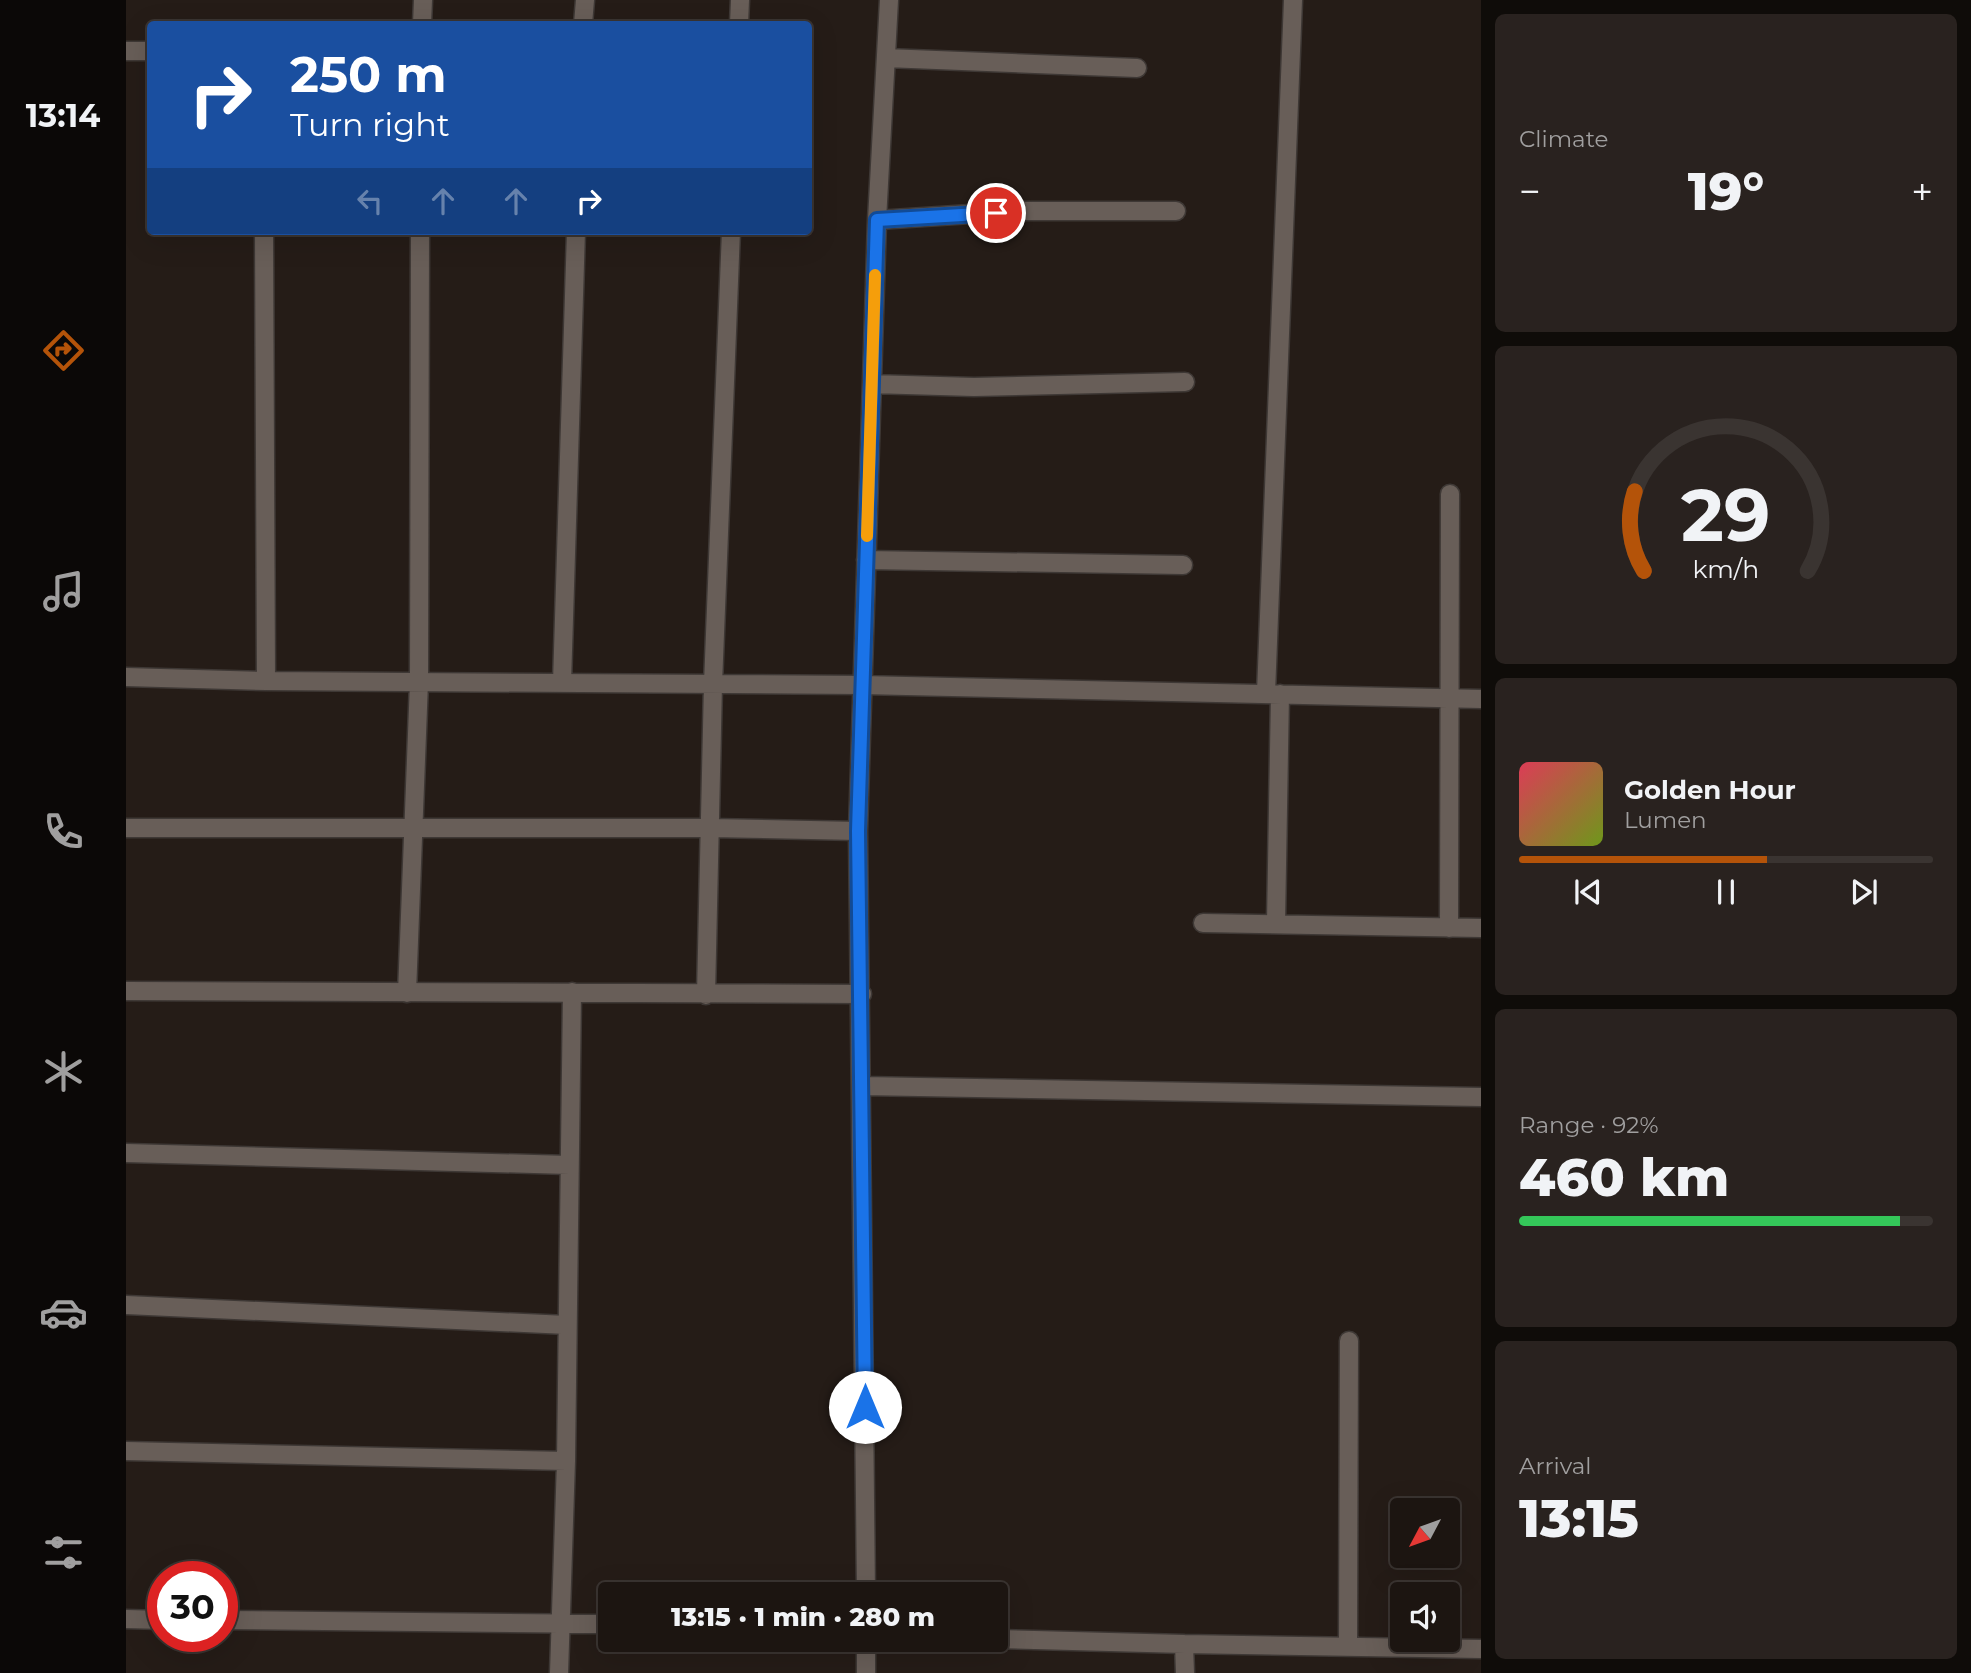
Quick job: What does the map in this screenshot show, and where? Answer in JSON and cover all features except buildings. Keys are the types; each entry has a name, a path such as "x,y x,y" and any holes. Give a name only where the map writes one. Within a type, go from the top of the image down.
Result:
{"street":[{"path":"422,0 422,21"},
{"path":"583,21 585,0"},
{"path":"739,21 740,0"},
{"path":"866,1582 863,1086 858,831 877,220 889,0"},
{"path":"1276,922 1273,694 1293,0"},
{"path":"126,51 147,51"},
{"path":"886,58 1137,68"},
{"path":"877,220 1019,211 1176,211"},
{"path":"264,235 266,681"},
{"path":"407,993 411,830 419,682 420,235"},
{"path":"562,683 576,235"},
{"path":"706,995 713,684 731,235"},
{"path":"872,384 974,387 1185,382"},
{"path":"1449,928 1450,494"},
{"path":"866,560 1183,565"},
{"path":"126,677 266,681 862,685 1481,699"},
{"path":"126,828 711,828 858,831"},
{"path":"1203,923 1276,922 1481,928"},
{"path":"126,991 862,994"},
{"path":"559,1673 566,1461 572,992"},
{"path":"863,1086 1481,1097"},
{"path":"126,1153 569,1164"},
{"path":"126,1305 567,1325"},
{"path":"1348,1644 1349,1341"},
{"path":"126,1451 566,1461"},
{"path":"126,1619 147,1620"},
{"path":"238,1620 598,1624"},
{"path":"1008,1639 1481,1648"},
{"path":"1184,1644 1185,1673"},
{"path":"866,1652 866,1673"}],"slow traffic":[{"path":"867,536 875,275"}],"route":[{"path":"865,1407 858,831 877,220 996,213"}]}
